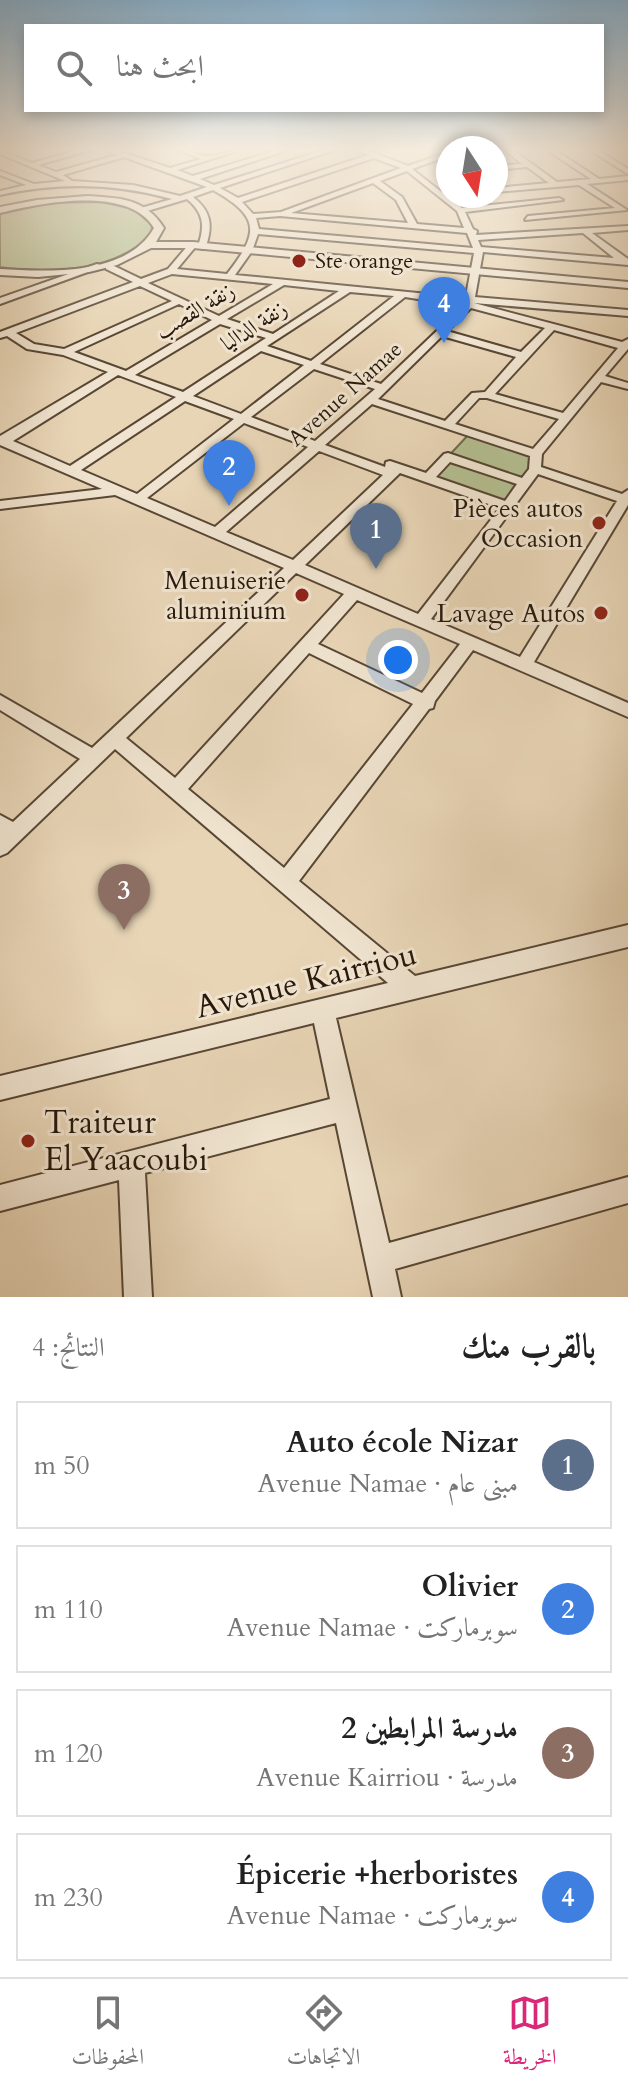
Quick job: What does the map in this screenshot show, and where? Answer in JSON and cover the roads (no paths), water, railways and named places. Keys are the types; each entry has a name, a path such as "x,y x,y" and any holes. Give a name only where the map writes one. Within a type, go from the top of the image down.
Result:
{"street":[{"path":"145,211 158,224 155,242"},
{"path":"4,334 171,271 198,246 209,224 202,211"},
{"path":"229,277 248,250 254,231 253,216 247,211"},
{"path":"280,214 289,211"},
{"path":"350,211 356,221"},
{"path":"405,211 414,226"},
{"path":"460,211 479,250 470,302"},
{"path":"519,211 547,235"},
{"path":"574,211 577,213"},
{"path":"528,218 625,211"},
{"path":"253,216 280,214 474,234 547,235 628,228"},
{"path":"254,231 626,262"},
{"path":"586,232 626,262"},
{"path":"0,301 107,266 155,242 628,285"},
{"path":"0,272 51,273 107,266 219,320 273,337"},
{"path":"171,271 470,302 628,313"},
{"name":"زنقة القصب","path":"2,441 283,282"},
{"name":"زنقة الداليا","path":"69,472 180,396 348,289"},
{"path":"137,500 402,295"},
{"path":"65,352 179,301"},
{"path":"422,620 526,483 535,469 536,454 626,344 552,327 470,302"},
{"name":"Avenue Namae","path":"217,532 377,394 470,302"},
{"path":"488,395 552,327"},
{"path":"442,333 523,356"},
{"path":"4,334 31,347 65,352 241,420 508,506"},
{"path":"259,347 450,422 459,445 526,483"},
{"path":"599,378 628,386"},
{"path":"450,422 476,395 488,395 564,417"},
{"path":"2,441 628,710"},
{"path":"459,445 536,454"},
{"path":"428,478 459,445"},
{"path":"523,666 621,520 626,496 535,469"},
{"path":"5,835 94,758 395,471"},
{"path":"0,505 116,491"},
{"path":"176,790 356,591"},
{"path":"286,881 427,703 470,643"},
{"path":"308,646 427,703"},
{"path":"0,702 94,758"},
{"path":"114,738 411,988"},
{"name":"Avenue Kairriou","path":"0,1088 628,936"},
{"path":"323,1011 387,1297"},
{"path":"0,1198 345,1108"},
{"path":"131,1163 138,1297"},
{"path":"379,1260 628,1190"}],"place":[{"name":"Ste orange","path":"299,261"},
{"name":"Épicerie +herboristes","path":"444,343"},
{"name":"Olivier","path":"229,506"},
{"name":"Pièces autos Occasion","path":"599,523"},
{"name":"Auto école Nizar","path":"376,569"},
{"name":"Menuiserie aluminium","path":"302,595"},
{"name":"Lavage Autos","path":"601,613"},
{"name":"مدرسة المرابطين 2","path":"124,930"},
{"name":"Traiteur El Yaacoubi","path":"28,1141"}]}
